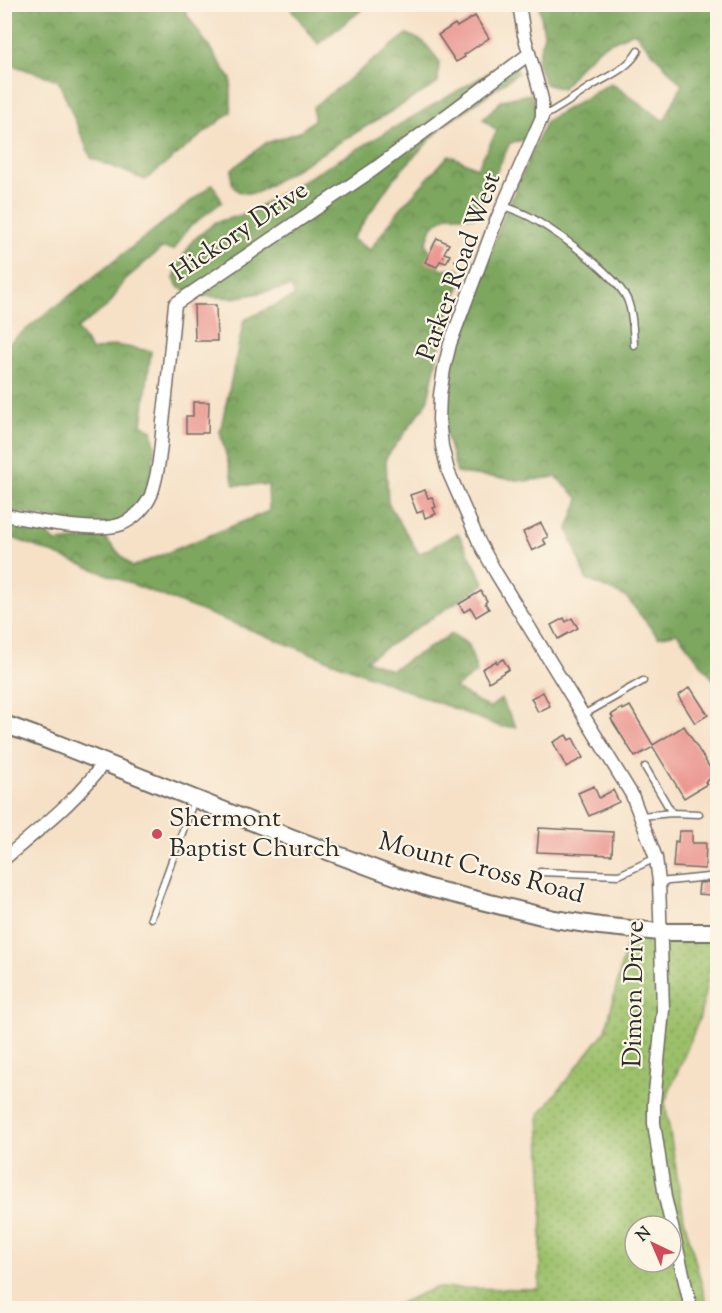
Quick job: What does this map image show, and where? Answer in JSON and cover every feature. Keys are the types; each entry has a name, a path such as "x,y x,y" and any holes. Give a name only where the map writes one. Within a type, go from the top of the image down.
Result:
{"main road":[{"name":"Mount Cross Road","path":"4,724 301,841 429,888 554,919 660,932 717,932"}],"street":[{"name":"Parker Road West","path":"519,4 524,35 542,99 542,117 496,221 450,344 440,394 439,420 448,471 479,542 573,698"},
{"name":"Hickory Drive","path":"4,515 80,527 120,525 135,516 150,496 160,451 175,304 373,170 530,54"},
{"name":"Dimon Drive","path":"573,698 632,795 656,858 659,882 663,1010 654,1124 666,1197 691,1308"},
{"path":"4,859 81,791 94,778 104,762"}],"lane":[{"path":"542,117 616,72 634,58 638,51"},
{"path":"504,206 538,221 572,244 615,282 628,301 634,345"},
{"path":"583,715 643,681"},
{"path":"645,767 672,813"},
{"path":"151,918 195,798"},
{"path":"640,816 672,813 699,814"},
{"path":"540,872 620,875 656,858"},
{"path":"659,882 717,876"}],"path":[{"path":"443,256 456,261 464,251"}],"green space":[{"path":"5,4 190,5 185,12 231,79 231,112 145,180 91,158 58,80 5,63"},
{"path":"288,5 368,5 318,44"},
{"path":"539,5 717,5 717,684 677,633 658,637 626,597 586,579 568,529 579,499 556,477 526,481 457,473 444,426 446,391 459,337 505,213 546,121 611,83 664,121 682,85 634,32 603,46 580,66 562,89 545,84 537,61 544,34"},
{"path":"407,34 424,42 439,61 438,83 256,193 239,192 233,186 232,169 266,143 299,132 314,120 313,107"},
{"path":"512,59 518,73 443,126 394,178 352,239 370,250 399,210 449,155 477,168 497,131 483,119 502,100 531,94 537,116 527,139 510,143 475,217 448,215 432,227 426,244 441,270 458,269 463,275 442,337 427,403 386,458 388,503 419,554 458,533 485,584 366,660 391,670 452,634 469,645 477,672 455,688 489,708 501,699 516,727 501,727 5,535 4,521 40,527 56,542 104,537 132,567 269,511 268,485 234,485 220,432 244,320 295,296 291,287 233,298 203,296 179,288 174,279 178,265 193,240 216,222 246,214"},
{"path":"213,184 222,202 189,227 174,250 162,248 125,280 109,305 77,329 92,351 115,345 151,351 142,425 152,430 155,447 149,491 130,515 114,524 84,524 5,510 5,346"},
{"path":"629,933 716,937 700,1017 665,1102 684,1219 708,1308 389,1308 434,1288 539,1289 543,1191 539,1115 606,1030"}],"building":[{"path":"475,16 489,38 456,62 438,35 455,24 457,27"},
{"path":"437,238 449,244 444,253 450,255 446,263 440,261 437,267 425,262"},
{"path":"194,305 216,305 217,341 195,341"},
{"path":"193,402 209,402 208,433 186,433 186,416 193,416"},
{"path":"425,490 428,498 432,497 436,514 425,518 423,511 417,513 410,495"},
{"path":"541,523 548,537 543,539 546,544 532,551 523,532"},
{"path":"481,591 489,609 476,617 471,608 464,612 459,604"},
{"path":"564,618 566,622 572,618 578,628 558,639 551,625"},
{"path":"503,659 509,669 489,682 482,669"},
{"path":"690,687 708,715 695,723 678,696"},
{"path":"543,692 550,706 538,712 531,698"},
{"path":"630,706 653,745 684,726 715,776 705,782 707,784 684,798 653,747 635,757 611,719 613,717 611,715"},
{"path":"566,735 569,740 573,738 583,758 566,767 553,742"},
{"path":"594,786 599,798 613,790 619,802 589,816 578,793"},
{"path":"539,828 613,832 612,855 537,852"},
{"path":"679,831 692,831 692,843 706,843 705,869 673,867 675,841 678,842"},
{"path":"712,882 711,895 698,894 699,883"}],"place":[{"name":"Shermont Baptist Church","path":"157,834"}]}
